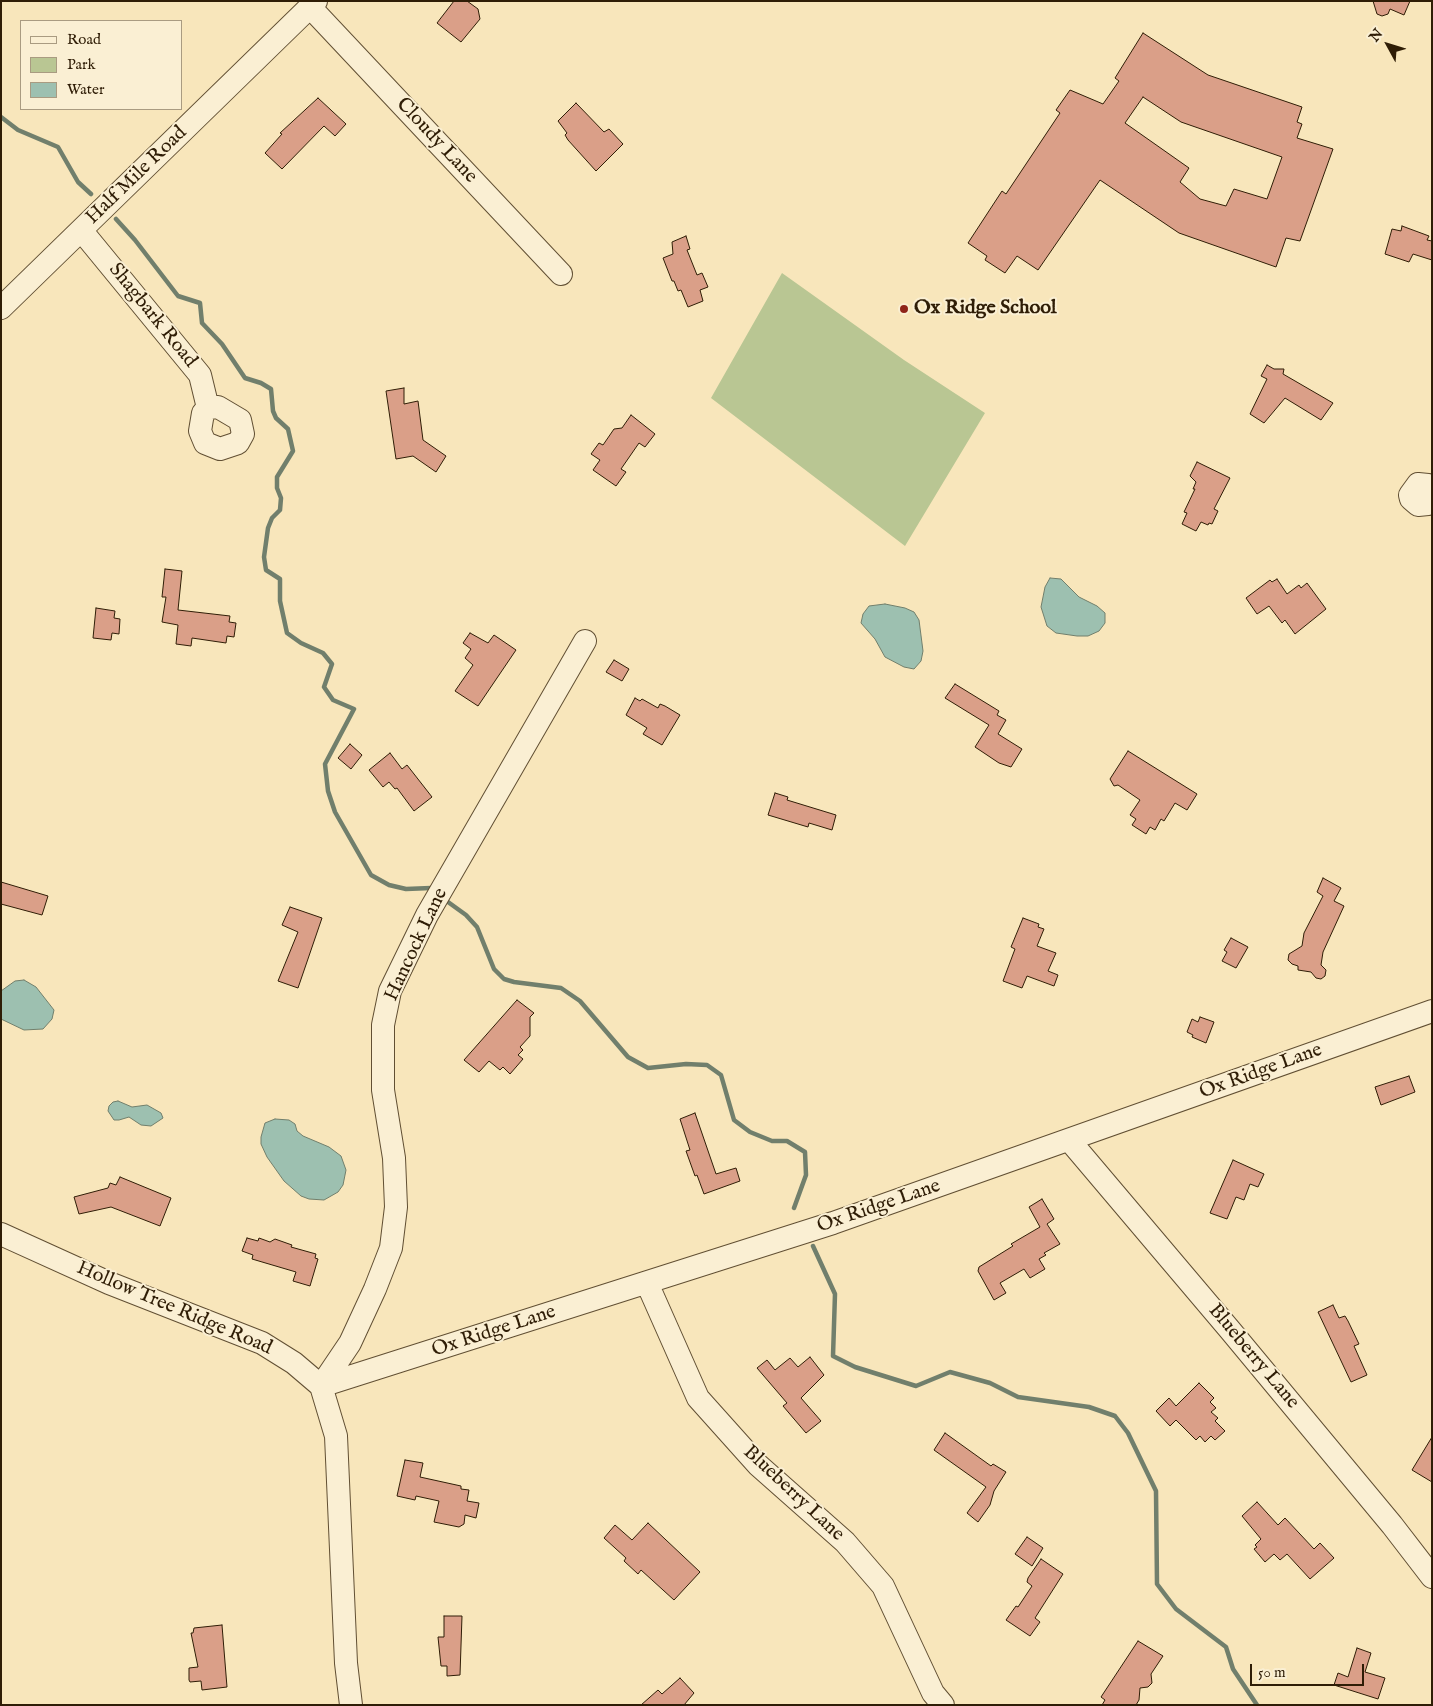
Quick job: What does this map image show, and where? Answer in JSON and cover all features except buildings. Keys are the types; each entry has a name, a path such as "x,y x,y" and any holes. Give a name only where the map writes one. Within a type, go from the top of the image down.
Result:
{"street":[{"name":"Half Mile Road","path":"1,308 313,5"},
{"name":"Cloudy Lane","path":"313,5 561,274"},
{"name":"Shagbark Road","path":"81,230 200,375 208,408"},
{"path":"1432,489 1428,485 1418,484 1410,495 1411,499 1418,505 1428,504 1432,500"},
{"name":"Hancock Lane","path":"322,1386 350,1344 391,1248 396,1207 394,1158 383,1090 384,1025 390,991 428,915 585,641"},
{"name":"Ox Ridge Lane","path":"322,1386 842,1220 1070,1141 1432,1011"},
{"name":"Blueberry Lane","path":"1070,1141 1224,1322 1392,1525 1432,1577"},
{"name":"Hollow Tree Ridge Road","path":"1,1234 109,1283 262,1344 294,1363 322,1386"},
{"name":"Blueberry Lane","path":"647,1282 698,1398 758,1465 845,1542 883,1586 933,1693 943,1705"},
{"path":"322,1386 336,1436 346,1663 351,1705"}],"green space":[{"path":"782,273 904,360 985,413 905,546 711,398"}],"water":[{"path":"1050,578 1061,579 1079,597 1097,606 1105,613 1105,623 1099,631 1088,636 1077,636 1056,633 1047,626 1041,607 1045,587"},
{"path":"885,604 914,612 919,620 923,651 921,661 914,669 904,667 885,657 875,639 861,623 863,614 869,606"},
{"path":"24,980 36,987 54,1010 52,1019 43,1029 24,1030 1,1019 1,991 15,981"},
{"path":"118,1101 132,1107 147,1105 161,1113 163,1118 151,1126 141,1125 129,1117 114,1120 108,1111 109,1106 113,1102"},
{"path":"275,1119 289,1120 295,1124 297,1131 303,1136 329,1147 341,1156 346,1170 343,1185 338,1192 324,1200 309,1199 301,1196 284,1181 267,1157 261,1144 265,1123"}],"waterway":[{"path":"1,117 18,130 58,147 78,182 91,194"},
{"path":"116,219 135,240 178,296 200,303 202,323 222,344 245,378 261,383 271,389 273,411 276,418 288,429 293,451 277,477 277,488 281,498 280,510 272,518 268,528 264,557 266,570 280,579 280,601 287,633 301,643 323,653 332,664 324,687 333,700 354,709 325,764 328,791 335,812 371,875 389,885 406,889 431,888"},
{"path":"448,902 466,915 477,927 494,969 504,979 561,988 580,1001 628,1057 648,1068 686,1064 707,1065 721,1075 734,1120 750,1132 772,1141 787,1141 805,1152 806,1175 794,1208"},
{"path":"813,1246 835,1294 833,1356 855,1367 916,1386 950,1372 990,1383 1018,1397 1089,1407 1115,1416 1128,1433 1156,1491 1157,1584 1176,1609 1226,1647 1233,1669 1257,1705"}],"place":[{"name":"Ox Ridge School","path":"904,309"}]}
